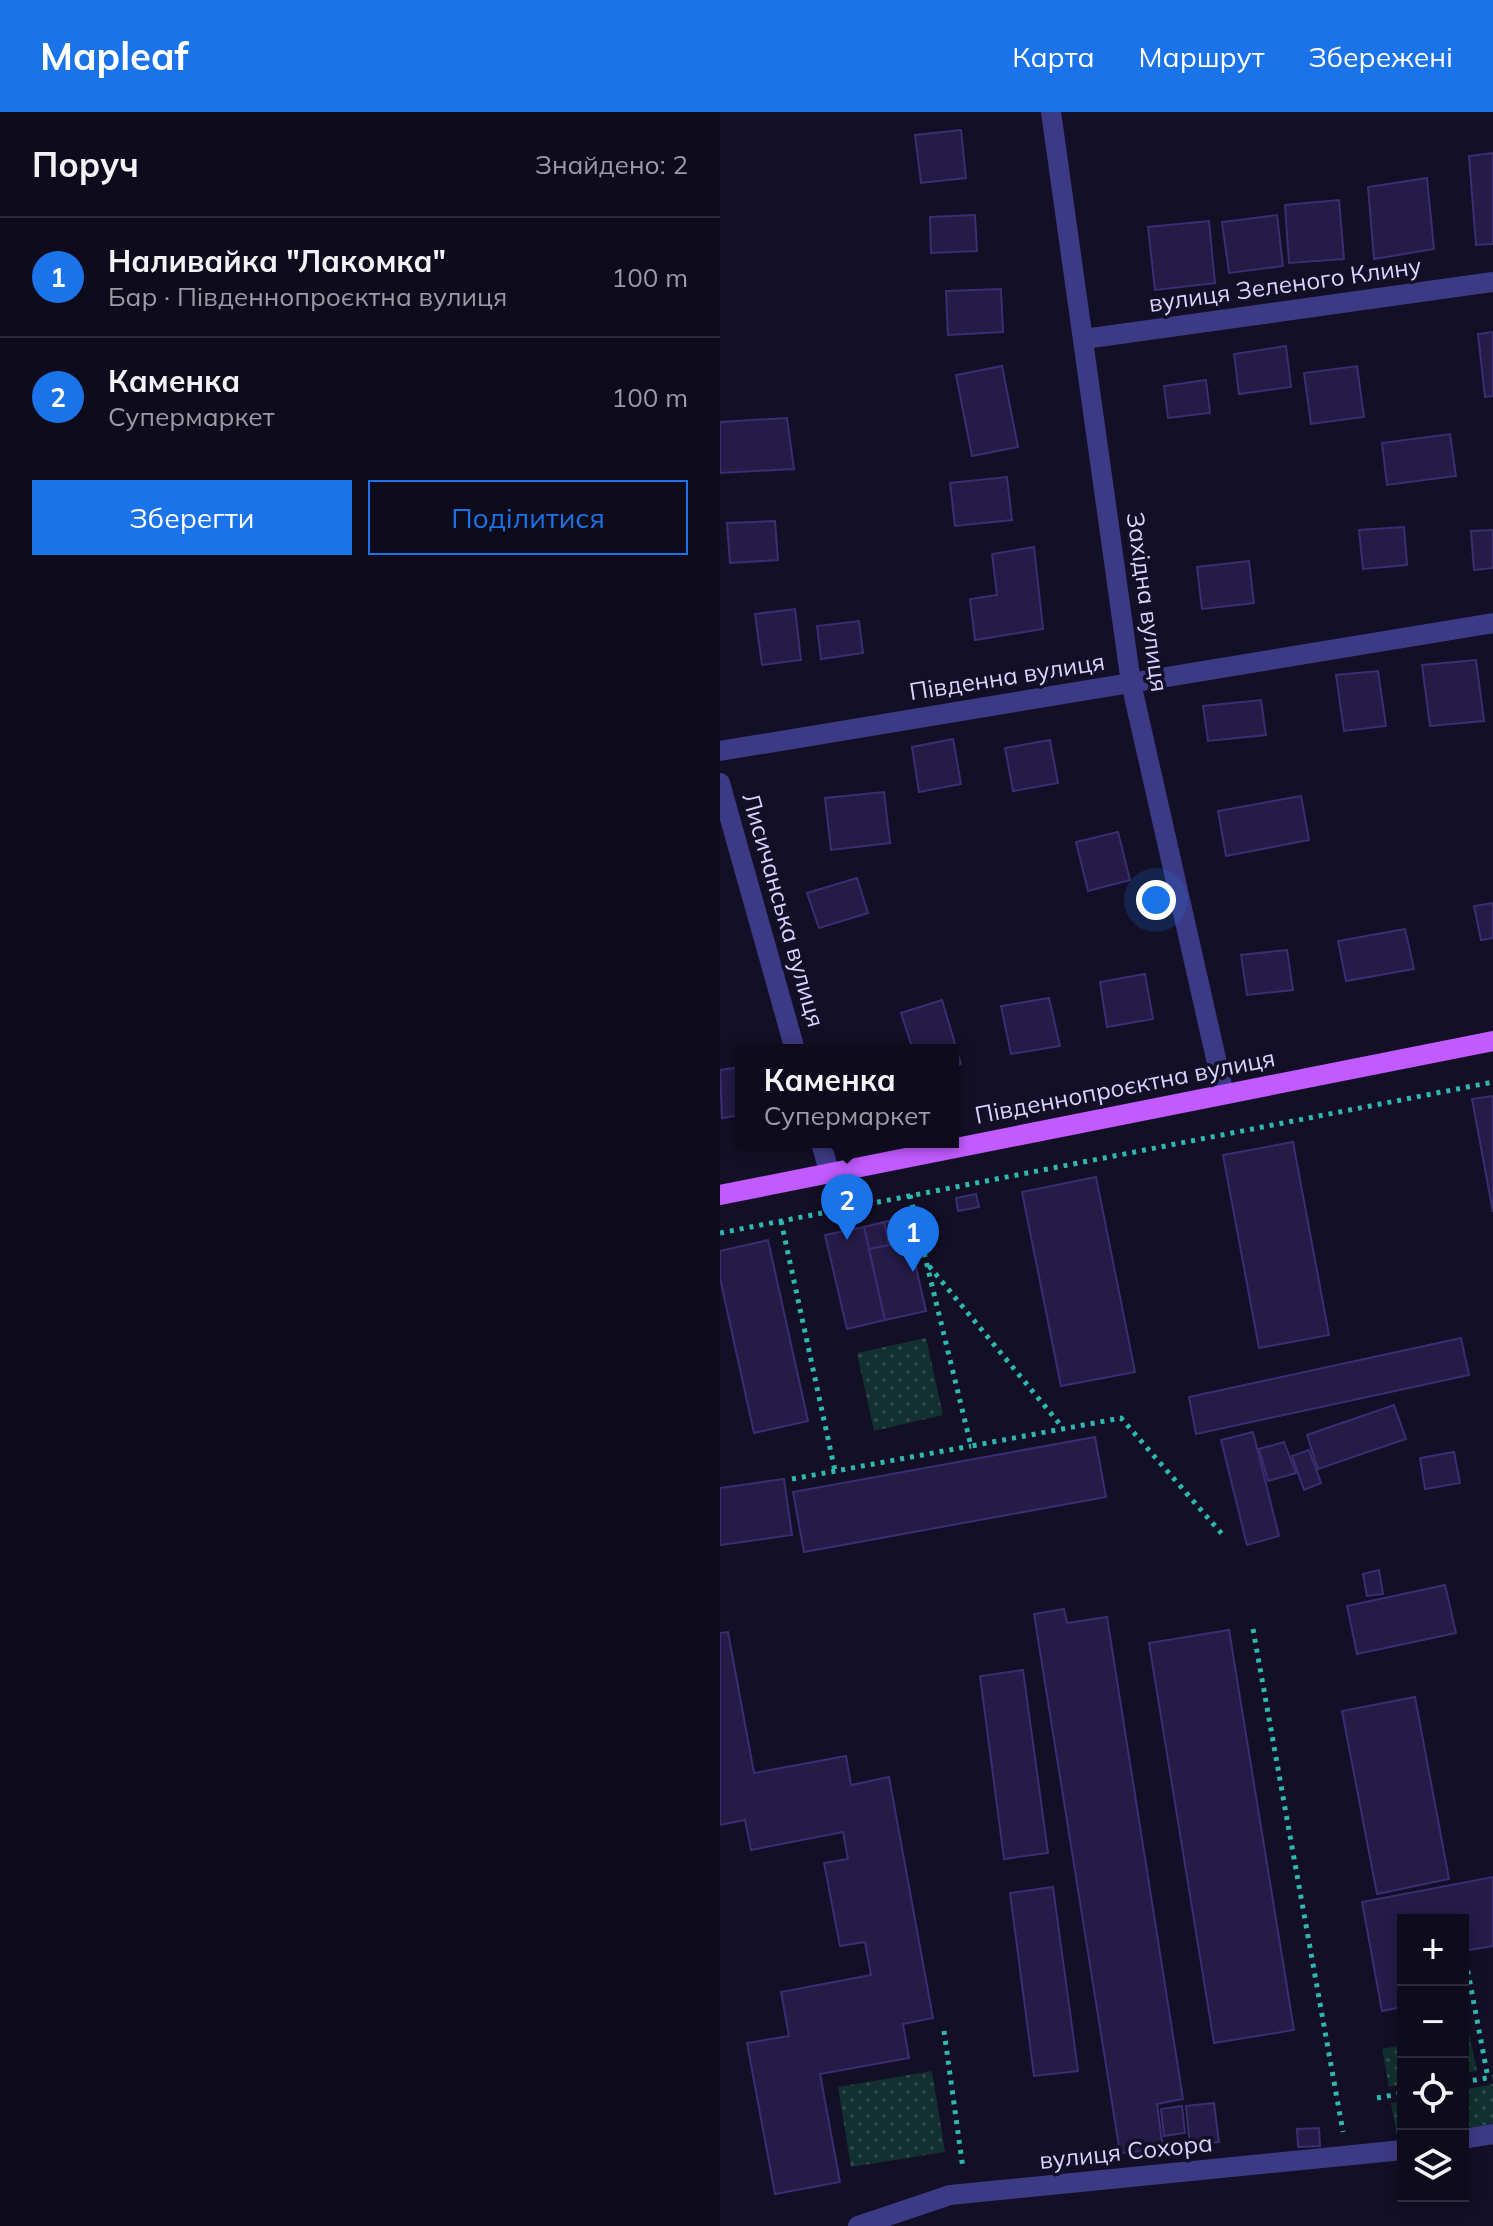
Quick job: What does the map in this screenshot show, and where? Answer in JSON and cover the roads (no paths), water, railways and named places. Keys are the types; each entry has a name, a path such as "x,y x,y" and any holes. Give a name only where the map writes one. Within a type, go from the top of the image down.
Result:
{"main road":[{"name":"Південнопроєктна вулиця","path":"959,1146 1493,1041"},
{"name":"Південнопроєктна вулиця","path":"720,1195 951,1148"}],"street":[{"name":"Західна вулиця","path":"1051,112 1131,683 1224,1094"},
{"name":"вулиця Зеленого Клину","path":"1084,339 1493,282"},
{"name":"Південна вулиця","path":"720,751 1493,623"},
{"name":"Лисичанська вулиця","path":"720,783 793,1044"},
{"path":"823,1148 829,1172"},
{"path":"1469,2138 1493,2134"},
{"name":"вулиця Сохора","path":"858,2226 950,2195 1397,2151"}],"place":[{"name":"Каменка","path":"847,1240"},
{"name":"Наливайка \"Лакомка\"","path":"913,1272"}]}
